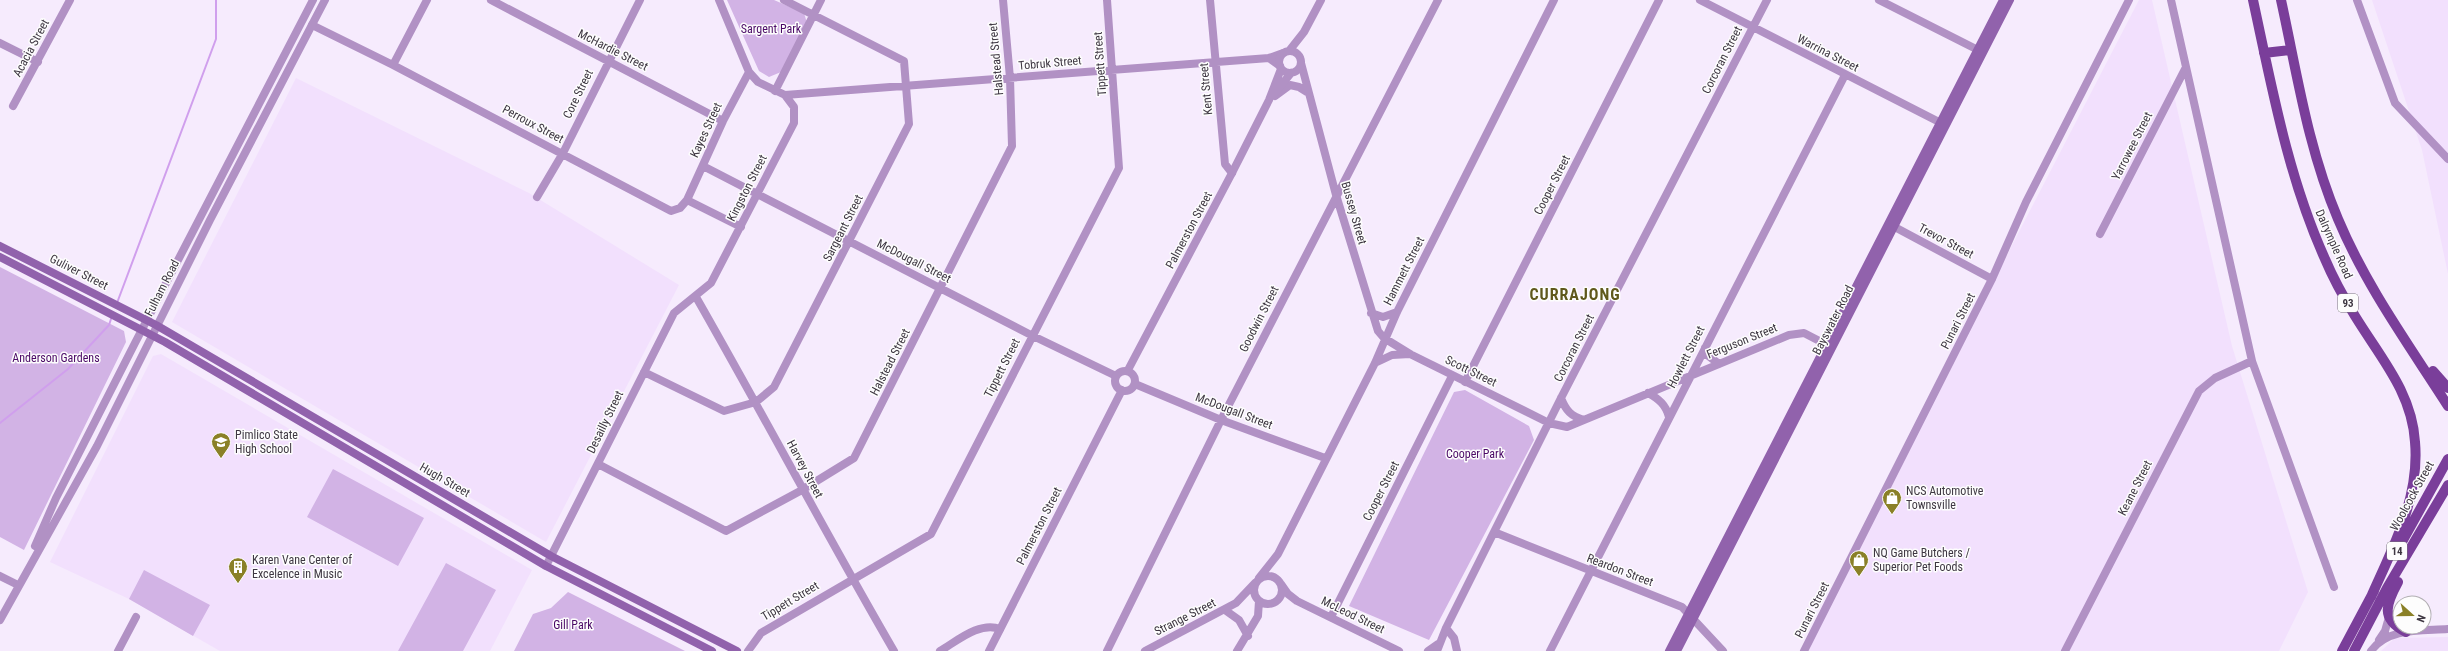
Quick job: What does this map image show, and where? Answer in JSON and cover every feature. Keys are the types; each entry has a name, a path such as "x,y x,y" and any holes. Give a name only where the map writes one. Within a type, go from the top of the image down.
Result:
{"main road":[{"name":"Bayswater Road","path":"1677,651 1691,617 1980,51 2003,0"},
{"name":"Bayswater Road","path":"1980,51 2010,0"},
{"name":"Dalrymple Road","path":"2253,0 2284,142 2302,202 2325,260 2355,316 2399,384 2412,421 2416,459 2411,498 2371,597"},
{"name":"Dalrymple Road","path":"2281,0 2319,168 2338,219 2358,262 2448,406"},
{"path":"2264,53 2292,50"},
{"name":"Guliver Street","path":"0,246 147,320"},
{"name":"Guliver Street","path":"0,257 142,330"},
{"name":"Hugh Street","path":"147,320 552,556 736,651"},
{"path":"2396,324 2438,379 2448,388"},
{"name":"Hugh Street","path":"142,330 546,566 712,651"},
{"name":"Woolcock Street","path":"2342,651 2448,459"},
{"name":"Woolcock Street","path":"2354,651 2387,588 2448,485"},
{"path":"2392,621 2389,617 2390,599 2419,534"},
{"name":"Bayswater Road","path":"1670,651 1691,617"}],"street":[{"name":"Acacia Street","path":"13,106 70,0"},
{"name":"Fulham Road","path":"18,585 56,498 313,0"},
{"name":"Fulham Road","path":"0,620 18,585 97,446 156,325 325,0"},
{"path":"393,65 427,0"},
{"name":"McHardie Street","path":"491,0 723,121"},
{"name":"Core Street","path":"537,197 563,153 640,0"},
{"path":"719,0 749,72 758,82 786,95"},
{"name":"Sargeant Street","path":"644,372 724,411 756,402 774,387 850,242 909,124 904,61 784,0"},
{"path":"775,91 822,0"},
{"name":"Halstead Street","path":"598,464 726,531 802,490 854,458 941,289 1012,146 1010,78 1003,0"},
{"name":"Tippett Street","path":"748,651 761,632 931,534 1031,335 1119,168 1107,0"},
{"name":"Kent Street","path":"1210,0 1225,164 1232,173"},
{"path":"1304,32 1300,60 1286,52 1304,32 1321,0"},
{"name":"Goodwin Street","path":"1107,651 1220,420 1438,0"},
{"name":"Hammett Street","path":"1257,580 1278,554 1325,458 1375,363 1396,312 1554,0"},
{"name":"Cooper Street","path":"1465,382 1659,0"},
{"name":"Warrina Street","path":"1700,0 1943,124"},
{"name":"Corcoran Street","path":"1428,651 1437,648 1561,398 1767,0"},
{"path":"1879,0 1980,51"},
{"name":"Punari Street","path":"1804,651 1992,279 2026,202 2129,0"},
{"path":"2171,0 2185,69 2252,361 2334,587"},
{"path":"2357,0 2395,103 2448,159"},
{"name":"Perroux Street","path":"312,25 563,153 671,211 680,208 687,200"},
{"path":"0,43 38,62"},
{"name":"Tobruk Street","path":"786,95 1269,58 1286,52"},
{"name":"Palmerston Street","path":"1128,370 1269,100 1280,67 1279,60 1286,52"},
{"path":"1269,58 1280,67 1293,72"},
{"name":"Bussey Street","path":"1300,60 1307,92 1371,313 1378,331 1384,338"},
{"name":"Palmerston Street","path":"1269,100 1293,72 1300,60"},
{"name":"Yarrowee Street","path":"2100,234 2185,69"},
{"name":"Kayes Street","path":"687,200 723,121 749,72"},
{"name":"Bussey Street","path":"1293,72 1301,78 1307,92"},
{"name":"Howlett Street","path":"1550,651 1845,75"},
{"path":"1269,100 1290,85 1299,87 1307,92"},
{"name":"Kingston Street","path":"696,297 710,283 741,227 794,123 794,107 786,95"},
{"name":"McDougall Street","path":"703,166 1031,335 1116,376"},
{"path":"687,200 741,227"},
{"name":"Trevor Street","path":"1891,225 1992,279"},
{"name":"Desailly Street","path":"546,566 674,313 696,297"},
{"name":"Harvey Street","path":"696,297 756,402 802,490 894,651"},
{"path":"1371,313 1383,316 1396,312"},
{"name":"Ferguson Street","path":"1549,423 1566,427 1795,333 1809,335 1829,346"},
{"name":"Scott Street","path":"1384,338 1410,354 1452,376 1549,423"},
{"path":"1705,348 1706,354 1720,364"},
{"path":"1375,363 1392,355 1410,354"},
{"name":"Keane Street","path":"2065,651 2199,391 2215,378 2252,361"},
{"path":"1128,370 1134,374 1135,384 1131,390 1122,390 1116,386 1116,376 1121,371 1128,370"},
{"name":"Cooper Street","path":"1331,617 1452,376"},
{"name":"McDougall Street","path":"1135,384 1220,420 1325,458"},
{"name":"Palmerston Street","path":"989,651 1122,390"},
{"path":"1648,393 1660,400 1667,410 1669,417"},
{"path":"1561,398 1565,409 1574,416 1584,420"},
{"name":"Reardon Street","path":"1494,532 1682,607 1723,651"},
{"name":"Hammett Street","path":"1278,554 1275,567 1279,581"},
{"path":"1237,651 1248,636 1258,616 1282,593 1279,581 1267,575 1257,580 1253,590 1258,600 1258,616"},
{"path":"0,576 18,585"},
{"name":"Strange Street","path":"1144,651 1225,610 1236,603 1257,580"},
{"name":"McLeod Street","path":"1279,581 1288,594 1297,600 1399,651"},
{"path":"1258,600 1273,603"},
{"name":"Strange Street","path":"1236,603 1258,600"},
{"name":"McLeod Street","path":"1273,603 1297,600"},
{"path":"1225,610 1239,620 1248,636"},
{"path":"118,651 136,617"},
{"path":"2371,651 2385,631 2389,617"},
{"path":"940,651 980,628 994,626 1000,629"},
{"path":"1446,628 1454,638 1457,651"},
{"path":"2432,630 2448,629"},
{"path":"2377,643 2394,635"}],"shaded area":[{"path":"2139,0 2152,0 2232,346 2308,592 2279,651 1802,651"},
{"path":"2372,0 2448,0 2448,274 2422,150"},
{"path":"296,78 529,193 679,285 546,542 172,322"},
{"name":"Pimlico State High School","path":"161,354 532,570 490,651 220,651 129,599 50,562 153,356"},
{"path":"2448,637 2448,651 2381,651 2395,638"}],"green space":[{"name":"Sargent Park","path":"727,0 774,0 804,13 807,23 781,72 769,77 759,71"},
{"name":"Anderson Gardens","path":"0,267 124,331 126,342 24,550 0,537"},
{"name":"Cooper Park","path":"1465,390 1529,426 1534,440 1429,640 1349,606 1454,392"},
{"path":"333,469 424,518 398,566 307,517"},
{"path":"446,563 496,590 463,651 398,651"},
{"path":"144,570 210,605 193,636 129,599"},
{"name":"Gill Park","path":"568,592 685,651 514,651 533,614 551,608"}],"waterway":[{"path":"117,303 216,39 216,0"},
{"path":"0,423 68,369 109,325 112,316"}],"place":[{"name":"Pimlico State High School","path":"221,459"},
{"name":"NCS Automotive Townsville","path":"1892,515"},
{"name":"NQ Game Butchers / Superior Pet Foods","path":"1859,577"},
{"name":"Karen Vane Center of Excelence in Music","path":"238,584"}],"district":[{"name":"CURRAJONG","path":"1575,294"}]}
